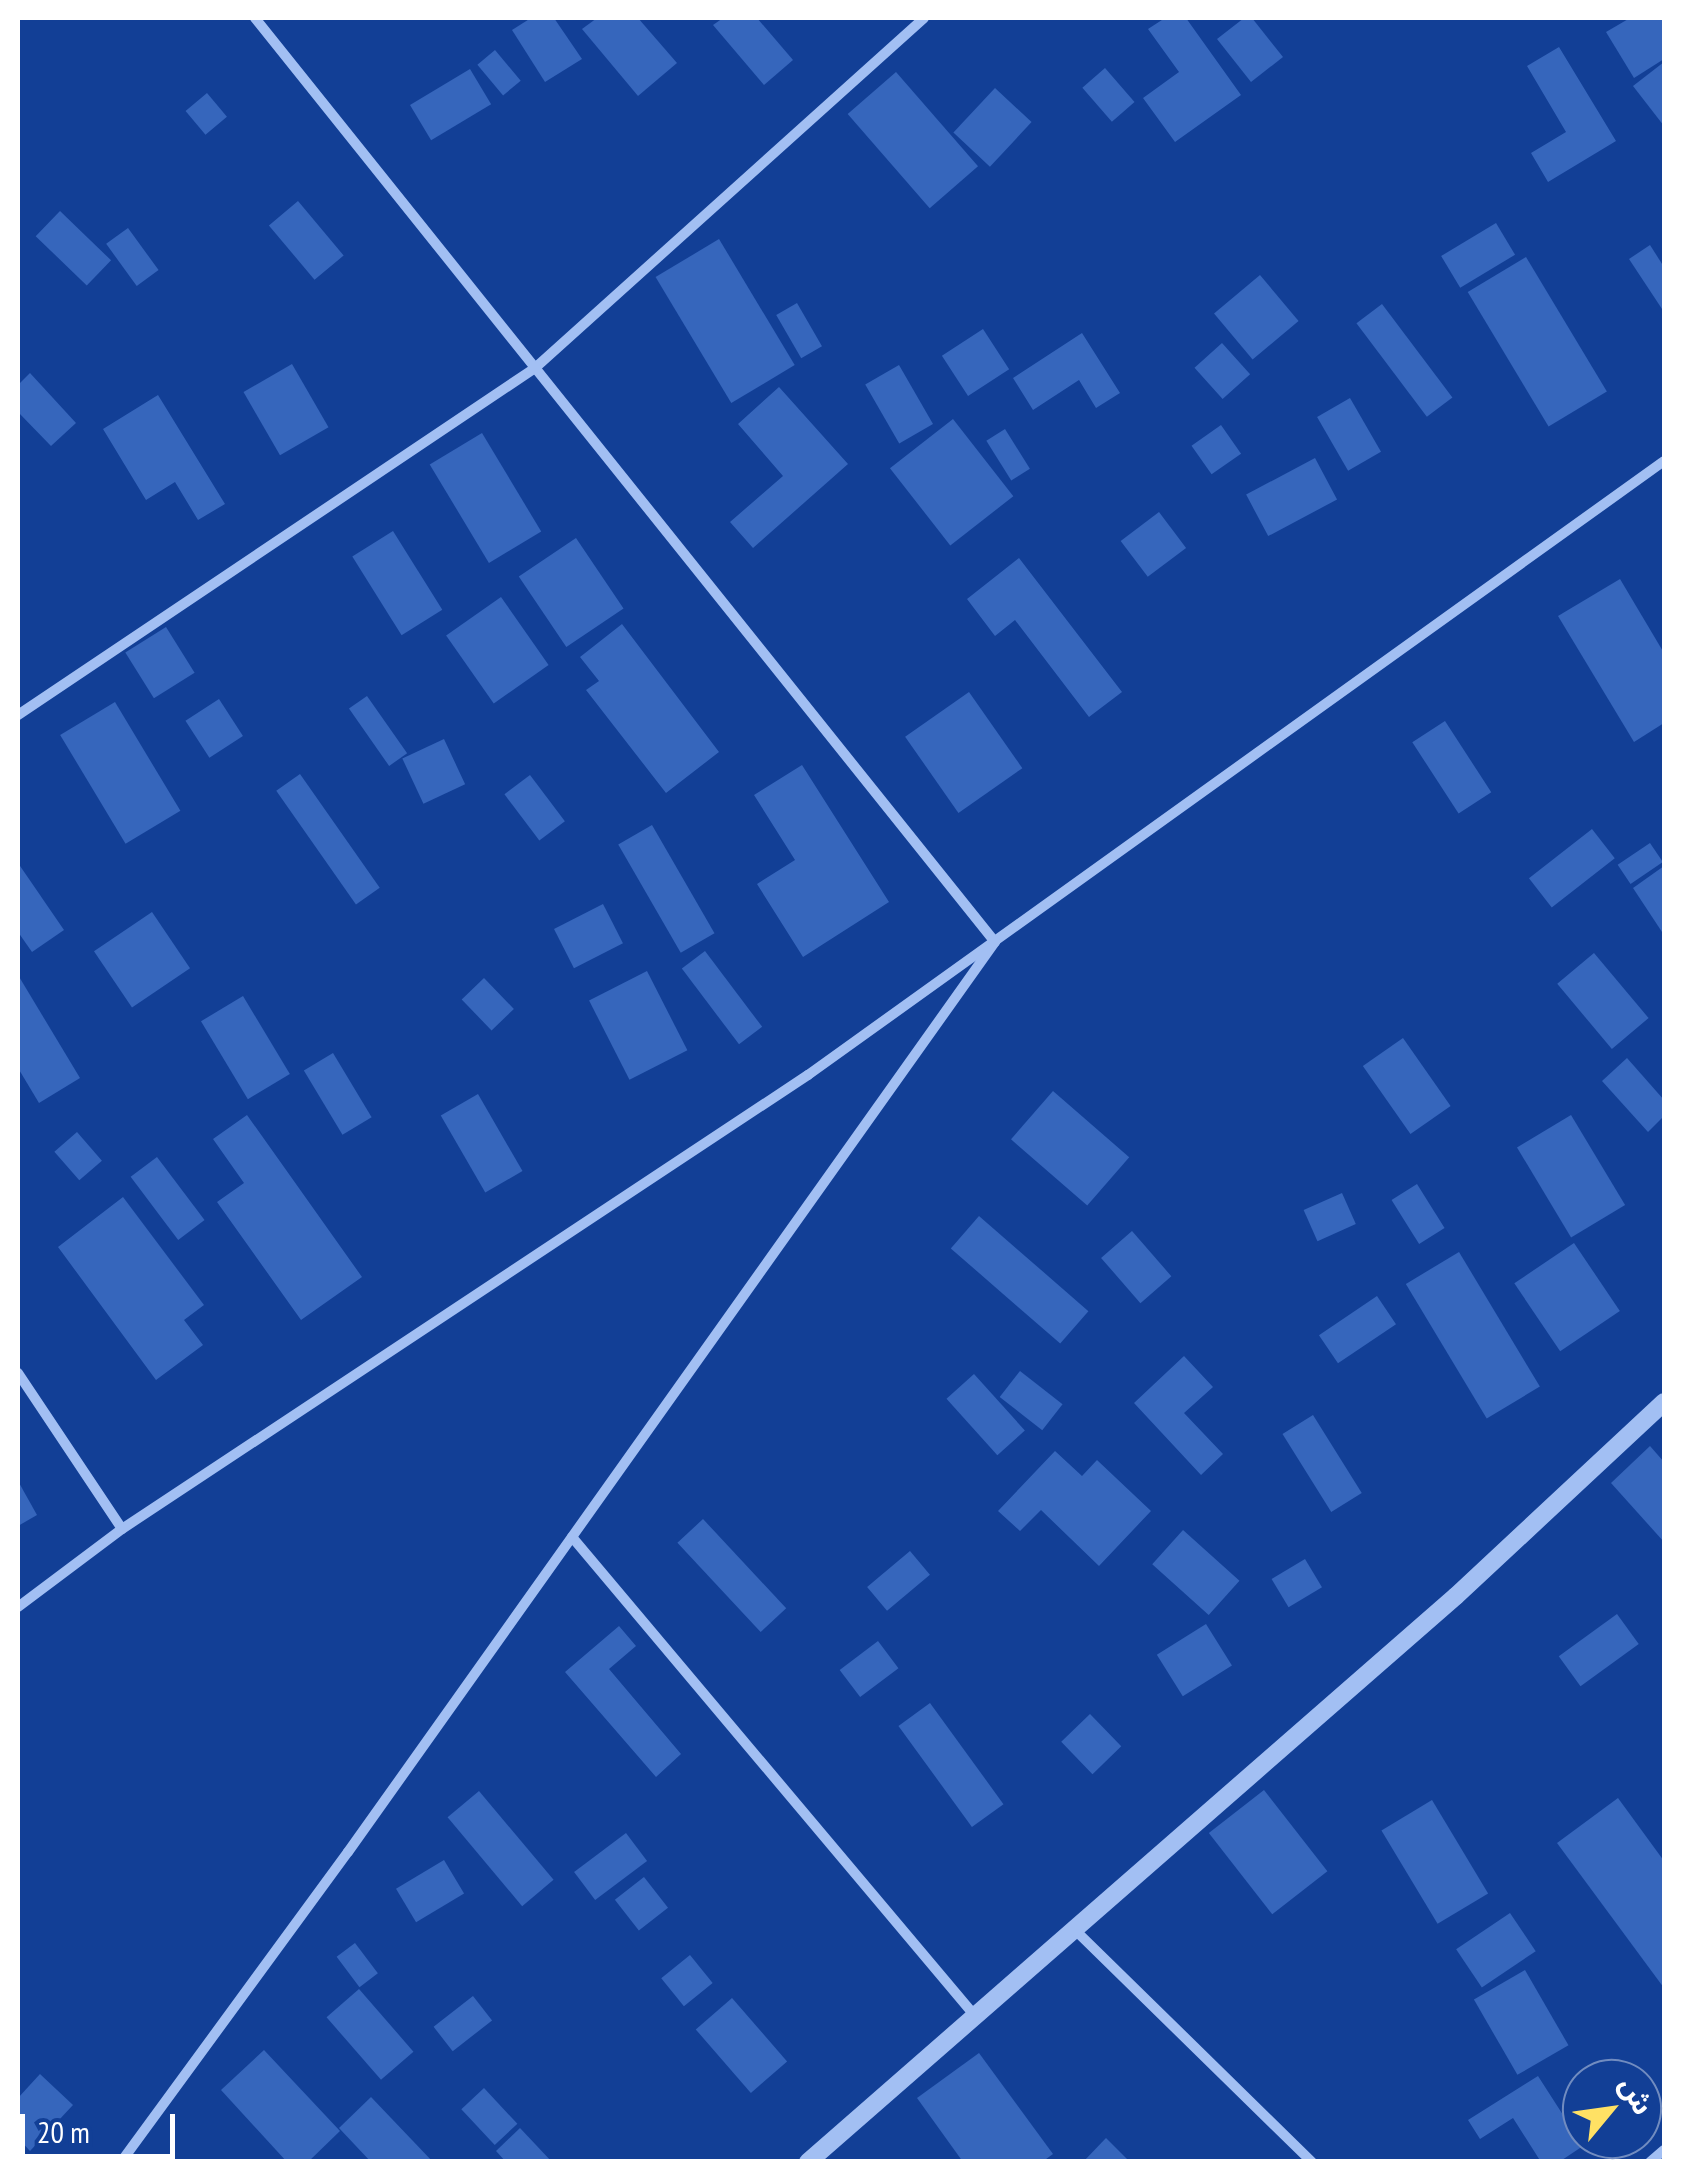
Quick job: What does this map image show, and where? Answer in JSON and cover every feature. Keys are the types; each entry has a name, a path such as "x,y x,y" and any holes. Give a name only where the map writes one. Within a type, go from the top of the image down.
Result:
{"street":[{"path":"255,18 995,942"},
{"path":"18,715 535,368 924,18"},
{"path":"18,1607 122,1528 808,1075 1664,461"},
{"path":"121,2162 995,942"},
{"path":"18,1373 122,1528"},
{"path":"808,2162 1442,1609 1664,1402"},
{"path":"572,1537 976,2016"},
{"path":"1074,1929 1312,2162"},
{"path":"1650,2162 1664,2150"}],"building":[{"path":"531,18 554,18 582,59 545,82 512,30"},
{"path":"597,18 638,18 677,63 638,96 582,29"},
{"path":"723,18 757,18 793,60 764,85 713,25"},
{"path":"1165,18 1186,18 1241,95 1175,142 1143,98 1179,72 1148,29"},
{"path":"1244,18 1252,18 1283,57 1251,82 1217,39"},
{"path":"1630,18 1664,18 1664,59 1634,78 1606,32"},
{"path":"1559,47 1616,141 1548,182 1531,153 1566,132 1527,66"},
{"path":"495,50 521,81 503,95 477,65"},
{"path":"1664,62 1664,126 1633,86"},
{"path":"1105,68 1135,102 1112,122 1082,88"},
{"path":"470,69 491,104 431,140 410,105"},
{"path":"896,72 978,166 930,208 848,114"},
{"path":"995,88 1032,122 990,167 953,133"},
{"path":"207,93 227,117 205,135 186,111"},
{"path":"298,201 344,255 315,280 269,225"},
{"path":"60,211 111,260 87,285 36,236"},
{"path":"1496,223 1515,255 1460,288 1441,256"},
{"path":"128,228 159,270 137,286 106,244"},
{"path":"719,239 795,365 731,403 656,277"},
{"path":"1650,245 1664,267 1664,312 1629,259"},
{"path":"1526,257 1607,392 1549,427 1468,292"},
{"path":"1260,275 1299,321 1253,360 1214,314"},
{"path":"797,303 822,346 801,358 776,315"},
{"path":"1382,304 1452,397 1427,417 1356,323"},
{"path":"983,329 1009,369 968,396 942,356"},
{"path":"1082,333 1120,393 1096,408 1079,380 1033,410 1013,378"},
{"path":"1222,343 1250,374 1223,399 1195,368"},
{"path":"292,364 328,427 280,455 244,392"},
{"path":"899,365 933,424 899,443 865,384"},
{"path":"30,373 76,423 51,446 18,412 18,385"},
{"path":"779,387 848,464 753,548 730,522 783,476 738,424"},
{"path":"158,395 225,504 198,520 175,482 146,500 103,429"},
{"path":"1350,398 1381,452 1348,471 1317,417"},
{"path":"953,419 1013,496 950,545 890,468"},
{"path":"1221,425 1241,454 1212,474 1192,446"},
{"path":"1005,429 1030,469 1011,481 986,441"},
{"path":"482,433 541,532 489,563 430,464"},
{"path":"1315,458 1337,499 1268,536 1246,495"},
{"path":"1159,512 1186,548 1148,577 1121,541"},
{"path":"393,531 442,610 402,635 352,556"},
{"path":"576,538 624,608 566,647 519,577"},
{"path":"1019,558 1122,692 1089,717 1015,620 995,636 967,599"},
{"path":"1620,579 1664,653 1664,723 1634,742 1558,616"},
{"path":"501,597 549,665 494,703 446,635"},
{"path":"622,624 719,752 666,793 586,690 599,681 580,657"},
{"path":"166,627 195,673 154,698 125,652"},
{"path":"969,692 1022,768 958,813 905,737"},
{"path":"367,696 407,753 389,766 349,709"},
{"path":"219,699 243,736 209,758 185,721"},
{"path":"115,702 180,811 126,844 60,735"},
{"path":"1445,721 1491,792 1459,814 1412,742"},
{"path":"444,739 465,784 423,804 402,758"},
{"path":"802,765 889,902 803,957 757,884 795,860 754,795"},
{"path":"300,774 380,888 356,904 276,791"},
{"path":"530,775 565,821 539,841 504,794"},
{"path":"652,825 715,933 681,953 618,844"},
{"path":"1592,829 1615,858 1552,907 1529,878"},
{"path":"1650,843 1663,862 1631,884 1618,865"},
{"path":"18,863 64,930 32,952 18,932"},
{"path":"1664,866 1664,935 1633,888"},
{"path":"603,904 623,943 574,968 554,929"},
{"path":"152,912 190,968 132,1008 94,951"},
{"path":"705,951 762,1027 739,1044 682,968"},
{"path":"1594,953 1649,1018 1612,1049 1557,984"},
{"path":"647,971 687,1050 629,1080 589,1001"},
{"path":"18,975 80,1078 39,1103 18,1068"},
{"path":"484,978 514,1009 492,1030 462,1000"},
{"path":"243,996 290,1074 248,1099 201,1021"},
{"path":"1403,1038 1451,1106 1410,1134 1363,1066"},
{"path":"333,1053 372,1117 342,1135 304,1071"},
{"path":"1627,1058 1664,1100 1664,1116 1648,1132 1602,1081"},
{"path":"1053,1091 1129,1157 1087,1206 1011,1139"},
{"path":"478,1094 522,1171 485,1193 441,1116"},
{"path":"247,1115 362,1277 301,1320 217,1202 244,1183 213,1139"},
{"path":"1571,1115 1625,1205 1571,1237 1517,1147"},
{"path":"77,1132 102,1161 79,1180 54,1152"},
{"path":"157,1157 205,1220 178,1240 131,1177"},
{"path":"1417,1184 1445,1228 1419,1244 1392,1200"},
{"path":"1342,1193 1356,1224 1317,1241 1304,1210"},
{"path":"123,1197 204,1305 184,1320 203,1345 156,1380 58,1247"},
{"path":"979,1216 1088,1311 1060,1344 951,1248"},
{"path":"1132,1231 1171,1276 1140,1303 1101,1258"},
{"path":"1574,1243 1620,1311 1560,1351 1514,1283"},
{"path":"1459,1252 1540,1387 1487,1419 1406,1284"},
{"path":"1377,1296 1396,1324 1338,1363 1319,1335"},
{"path":"1184,1356 1213,1387 1184,1413 1223,1454 1201,1475 1134,1403"},
{"path":"1020,1371 1063,1404 1042,1430 1000,1397"},
{"path":"974,1374 1025,1430 997,1455 947,1399"},
{"path":"1313,1415 1362,1493 1331,1512 1282,1434"},
{"path":"1650,1446 1664,1462 1664,1542 1611,1483"},
{"path":"1055,1451 1082,1476 1097,1460 1151,1511 1099,1566 1041,1510 1020,1531 998,1511"},
{"path":"18,1481 37,1515 18,1526"},
{"path":"703,1519 786,1608 761,1632 677,1543"},
{"path":"1183,1530 1239,1581 1209,1615 1152,1564"},
{"path":"910,1551 930,1575 887,1611 867,1587"},
{"path":"1305,1559 1322,1587 1289,1607 1272,1579"},
{"path":"1617,1614 1639,1644 1580,1686 1559,1656"},
{"path":"1206,1624 1232,1666 1183,1696 1157,1655"},
{"path":"619,1626 636,1646 609,1669 681,1754 656,1777 565,1672"},
{"path":"878,1641 898,1668 860,1697 840,1670"},
{"path":"930,1703 1003,1804 972,1827 898,1726"},
{"path":"1090,1714 1121,1746 1092,1774 1061,1742"},
{"path":"1264,1790 1327,1871 1272,1914 1209,1833"},
{"path":"479,1791 554,1880 522,1906 448,1817"},
{"path":"1618,1798 1664,1861 1664,1988 1557,1843"},
{"path":"1432,1800 1488,1893 1438,1924 1381,1830"},
{"path":"626,1833 647,1861 595,1900 574,1872"},
{"path":"444,1860 464,1893 416,1922 396,1889"},
{"path":"644,1877 668,1908 639,1931 615,1900"},
{"path":"1510,1913 1536,1951 1482,1987 1456,1949"},
{"path":"355,1943 378,1973 360,1987 337,1957"},
{"path":"690,1955 713,1983 684,2006 661,1978"},
{"path":"1525,1970 1568,2045 1517,2075 1474,2000"},
{"path":"359,1989 413,2052 381,2080 327,2017"},
{"path":"473,1996 492,2020 453,2051 434,2027"},
{"path":"732,1998 787,2061 751,2093 696,2029"},
{"path":"264,2050 340,2131 308,2162 287,2162 221,2090"},
{"path":"979,2053 1053,2154 1042,2162 963,2162 917,2098"},
{"path":"40,2074 73,2105 30,2151 18,2138 18,2098"},
{"path":"1538,2076 1562,2113 1564,2159 1541,2162 1513,2118 1480,2139 1468,2120"},
{"path":"484,2088 517,2124 495,2145 461,2109"},
{"path":"371,2097 433,2162 371,2162 339,2128"},
{"path":"520,2128 552,2162 506,2162 496,2151"},
{"path":"1106,2138 1130,2162 1083,2162"}]}
